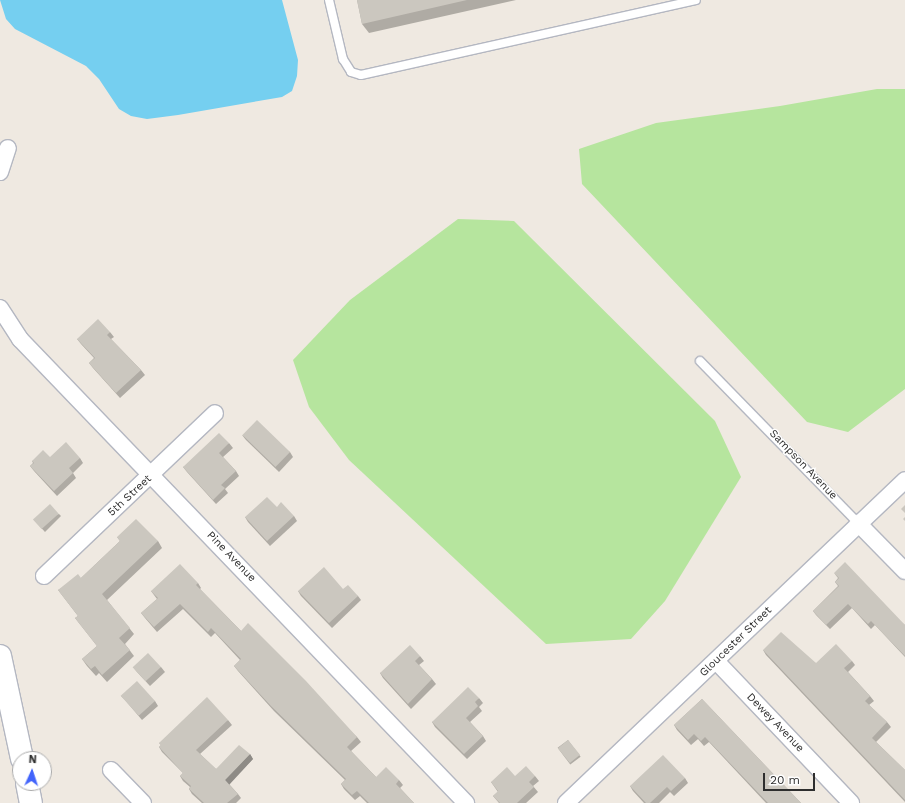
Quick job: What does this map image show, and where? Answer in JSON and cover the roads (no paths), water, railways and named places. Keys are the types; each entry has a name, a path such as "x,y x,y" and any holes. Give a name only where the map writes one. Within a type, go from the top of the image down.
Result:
{"main road":[{"path":"0,656 20,751"},
{"path":"29,791 31,803"}],"street":[{"path":"0,172 8,148"},
{"name":"Pine Avenue","path":"0,308 20,339 466,803"},
{"name":"5th Street","path":"44,576 152,475 215,413"},
{"name":"Gloucester Street","path":"566,803 716,661 858,522 905,480"},
{"name":"Sampson Avenue","path":"858,522 905,571"},
{"name":"Dewey Avenue","path":"716,661 851,803"},
{"path":"111,770 143,803"}],"lane":[{"path":"329,0 343,59 351,72 361,75 696,0"},
{"name":"Sampson Avenue","path":"700,361 858,522"}],"water":[{"path":"0,0 282,0 298,60 297,76 292,91 282,97 147,119 131,116 119,109 99,79 86,66 15,29 6,19"}]}
